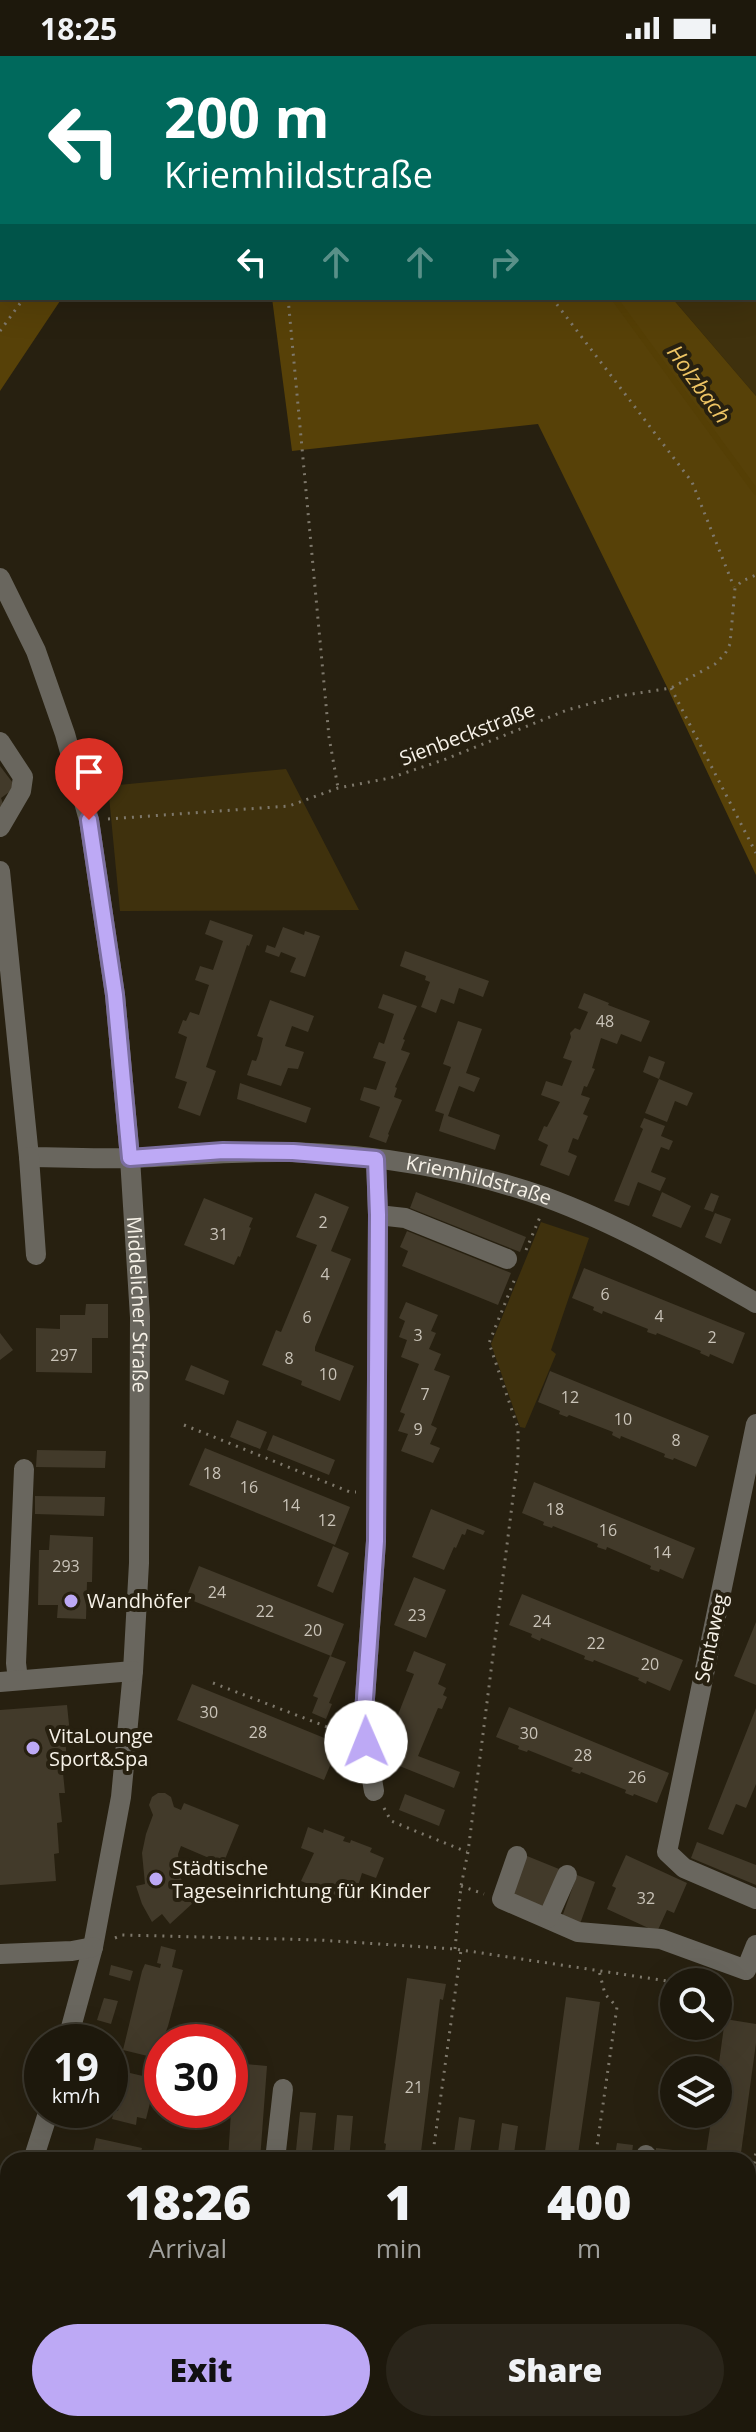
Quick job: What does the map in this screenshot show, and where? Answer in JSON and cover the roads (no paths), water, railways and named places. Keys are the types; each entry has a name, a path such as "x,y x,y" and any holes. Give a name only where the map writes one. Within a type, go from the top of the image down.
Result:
{"street":[{"name":"Middelicher Straße","path":"0,578 36,651 65,734 89,820 115,995 140,1317 139,1563 121,1797 93,1947 72,2024"},
{"path":"0,742 23,777 21,791 0,827"},
{"path":"0,871 9,1048 29,1157 36,1255"},
{"name":"Kriemhildstraße","path":"29,1157 130,1158 223,1151 293,1152 376,1159 457,1173 508,1185 604,1222 680,1259 756,1303"},
{"path":"374,1791 363,1727 376,1541 376,1159"},
{"path":"378,1215 405,1218 516,1262"},
{"name":"Sentaweg","path":"756,1424 667,1852 684,1868 756,1899"},
{"path":"24,1469 16,1663 9,1681 133,1671"},
{"path":"517,1856 502,1899 578,1932 661,1939 746,1970 756,1945"},
{"path":"548,1918 567,1875"},
{"path":"0,1954 72,1951 93,1947"},
{"path":"276,2152 283,2089"},
{"path":"36,2152 43,2128"}],"waterway":[{"name":"Holzbach","path":"615,300 756,492"}],"place":[{"name":"Wandhöfer","path":"71,1601"},
{"name":"VitaLounge Sport&Spa","path":"33,1748"},
{"name":"Städtische Tageseinrichtung für Kinder","path":"156,1879"}]}
